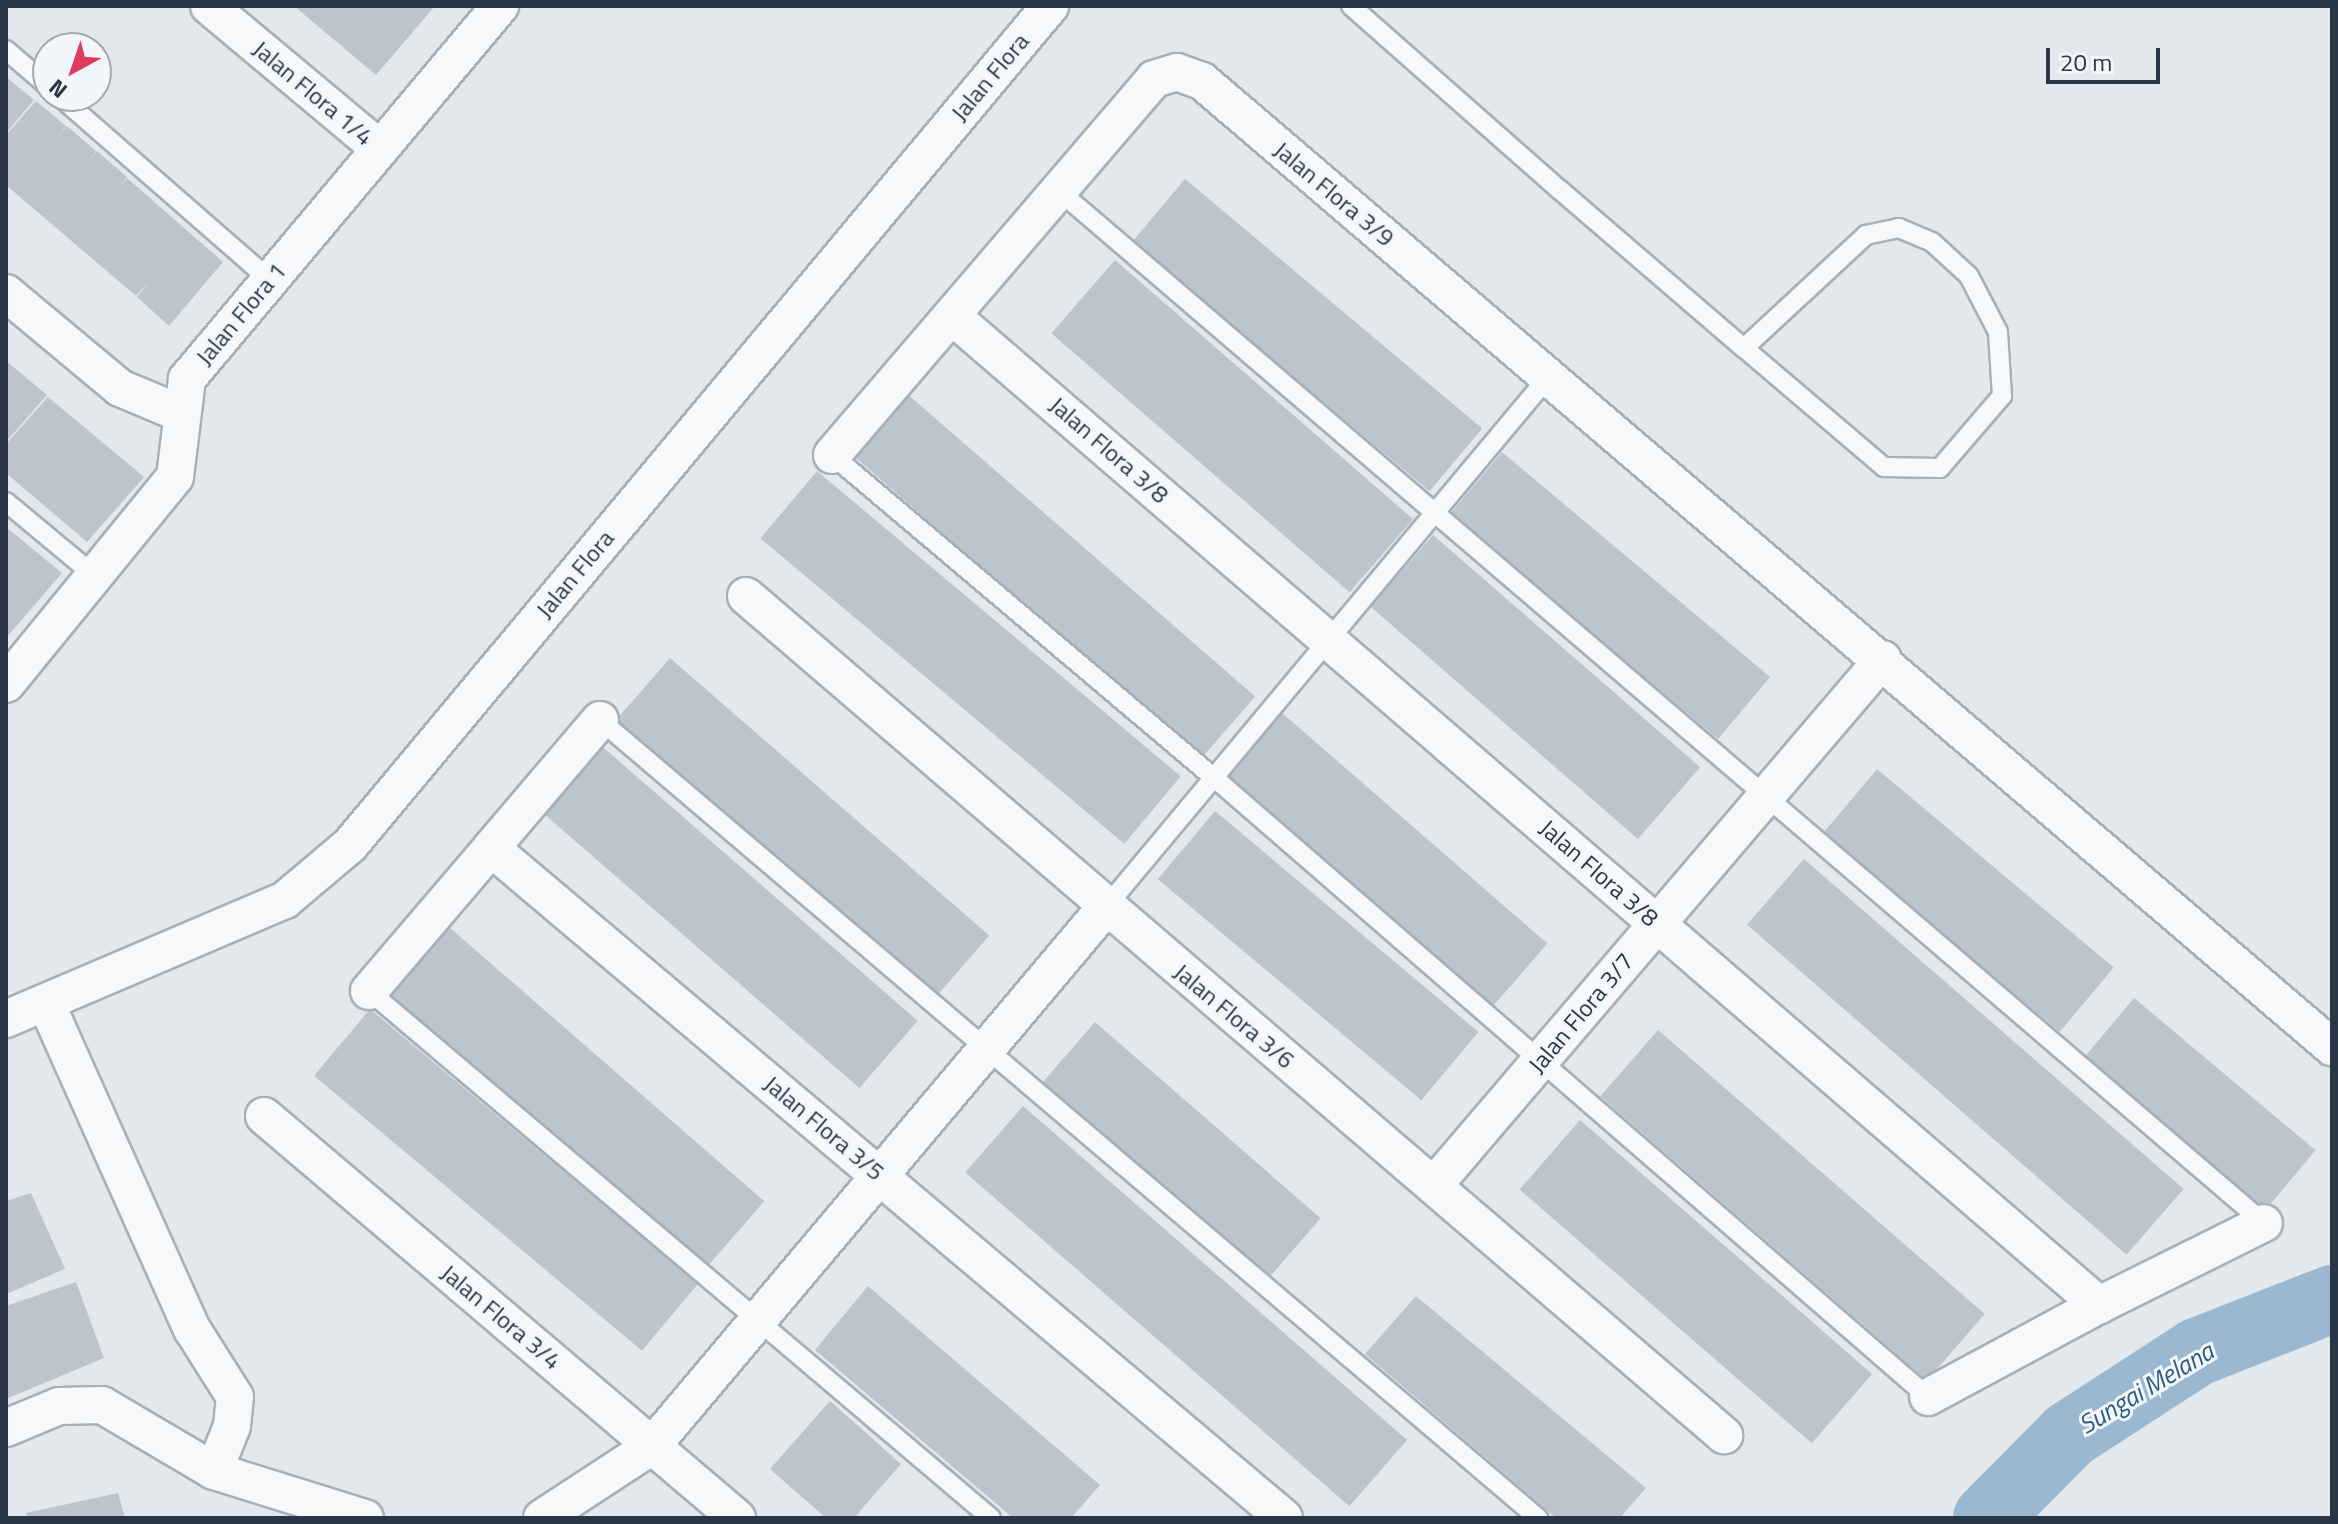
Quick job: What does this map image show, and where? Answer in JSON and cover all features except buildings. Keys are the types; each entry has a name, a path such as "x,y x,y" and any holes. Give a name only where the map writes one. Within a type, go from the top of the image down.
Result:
{"street":[{"name":"Jalan Flora 1/4","path":"209,6 380,149"},
{"name":"Jalan Flora","path":"6,1019 285,900 350,845 1050,6"},
{"name":"Jalan Flora 1","path":"6,684 175,477 187,379 380,149 489,10"},
{"name":"Jalan Flora 3/9","path":"832,455 1154,79 1177,72 1202,81 1883,659 2332,1047"},
{"path":"6,293 120,388 182,414"},
{"name":"Jalan Flora 3/8","path":"952,316 2099,1305"},
{"name":"Jalan Flora 3/6","path":"746,596 1105,908 1435,1184 1724,1435"},
{"name":"Jalan Flora 3/7","path":"1435,1184 1883,659"},
{"path":"369,991 600,720"},
{"name":"Jalan Flora 3/5","path":"491,848 1284,1518"},
{"path":"542,1518 652,1446 1105,908"},
{"path":"46,1003 192,1329 235,1397 232,1426 214,1471"},
{"name":"Jalan Flora 3/4","path":"264,1116 737,1518"},
{"path":"1928,1397 2099,1305 2264,1223"},
{"path":"6,1428 59,1406 102,1405 214,1471 365,1518"}],"lane":[{"path":"1351,6 1744,348 1884,467 1940,468 2002,396 1998,332 1969,276 1932,242 1899,228 1866,235 1744,348"},
{"path":"6,50 32,72"},
{"path":"77,112 270,280"},
{"path":"1058,190 2264,1223"},
{"path":"1105,908 1326,637 1548,377"},
{"path":"832,455 1542,1059 1928,1397"},
{"path":"6,502 94,575"},
{"path":"600,720 1538,1518"},
{"path":"369,991 991,1518"}],"waterway":[{"name":"Sungai Melana","path":"1987,1518 2069,1435 2197,1352 2332,1299"}]}
